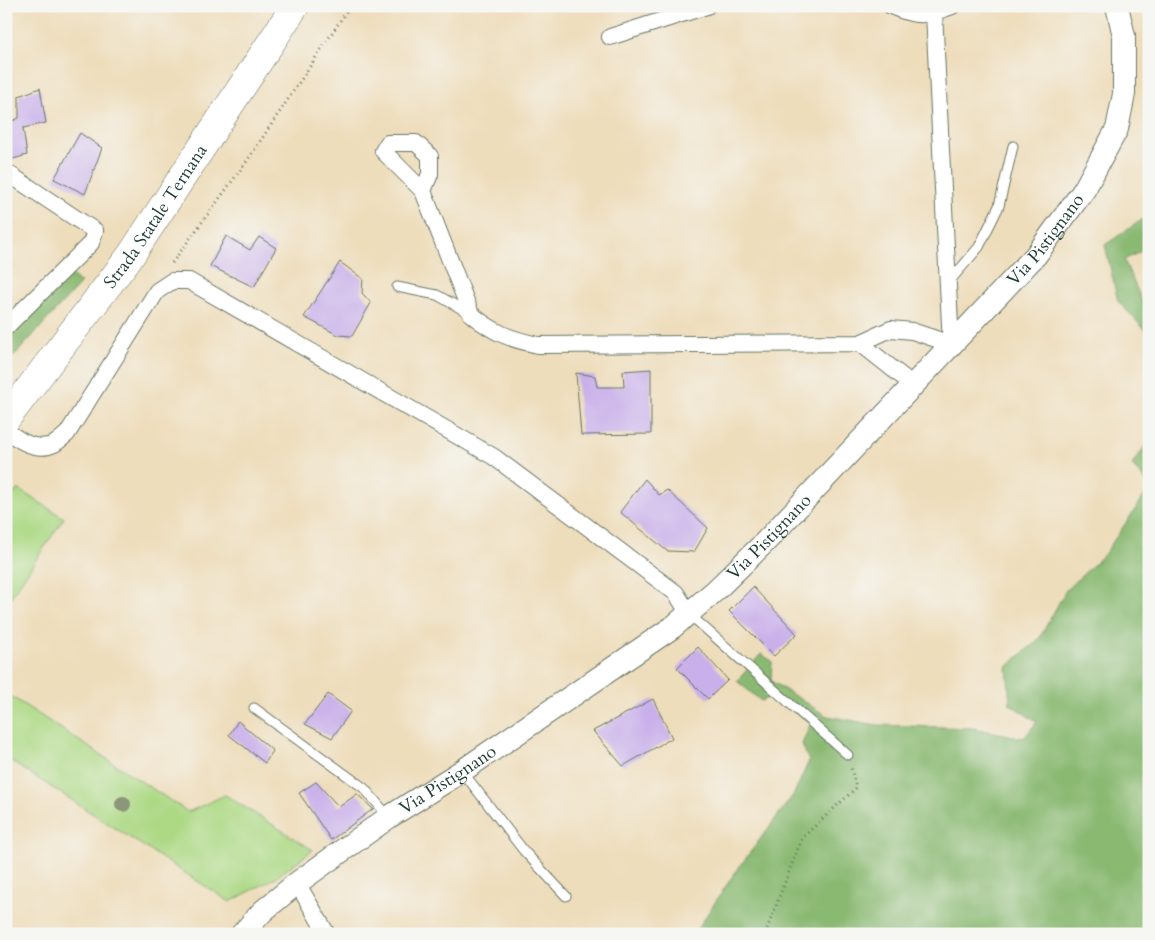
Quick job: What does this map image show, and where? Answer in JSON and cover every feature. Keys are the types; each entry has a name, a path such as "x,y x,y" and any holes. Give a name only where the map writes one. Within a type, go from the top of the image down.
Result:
{"highway":[{"name":"Strada Statale Ternana","path":"9,420 131,255 295,6"}],"street":[{"path":"610,37 707,6"},
{"path":"891,6 918,16 934,13 952,6"},
{"name":"Via Pistignano","path":"242,934 263,911 297,883 389,817 462,771 673,627 689,614 765,542 1036,255 1084,190 1117,129 1124,94 1124,36 1116,6"},
{"path":"423,191 472,314 487,327 515,340 538,345 860,343 891,330 912,331 950,344 934,13"},
{"path":"6,172 94,231 91,243 6,328"},
{"path":"9,420 18,440 37,447 53,444 67,434 156,291 172,281 189,280 494,457 676,593 689,614"},
{"path":"860,343 913,384"},
{"path":"297,883 327,934"}],"lane":[{"path":"948,284 980,246 999,206 1014,146"},
{"path":"397,287 437,295 472,314"},
{"path":"689,614 848,755"},
{"path":"254,708 364,788 389,817"},
{"path":"462,771 524,851 566,896"}],"path":[{"path":"172,281 172,262 247,161 350,6"},
{"path":"767,934 767,929 802,838 856,788 848,755"}],"green space":[{"path":"1149,215 1149,247 1124,260 1149,317 1149,334 1118,301 1105,245"},
{"path":"70,273 81,283 13,357 6,347 6,342"},
{"path":"1149,441 1149,485 1132,465"},
{"path":"18,489 64,518 6,604 6,503"},
{"path":"1149,489 1149,934 694,934 734,874 794,794 809,761 802,744 811,723 772,696 761,701 737,681 761,654 772,661 771,681 827,716 877,725 973,728 1024,738 1037,722 1010,704 1007,667 1039,639 1066,590 1104,555"},
{"path":"6,693 188,812 225,795 313,850 275,878 230,902 6,758"}],"building":[{"path":"40,88 46,123 23,128 27,155 6,161 6,124 19,118 19,96"},
{"path":"80,133 102,148 85,194 54,179"},
{"path":"226,236 250,250 259,237 276,248 254,287 210,266"},
{"path":"340,262 363,279 362,293 371,303 352,336 338,335 304,317"},
{"path":"651,369 651,434 581,435 576,373 595,376 597,387 624,387 623,371"},
{"path":"645,479 659,495 667,490 708,528 694,552 667,551 620,512"},
{"path":"753,587 797,634 774,656 729,611"},
{"path":"698,647 728,680 708,699 677,668"},
{"path":"328,694 351,711 332,738 305,724"},
{"path":"653,699 672,738 623,766 593,731"},
{"path":"238,721 273,751 265,763 229,735"},
{"path":"316,782 339,807 357,794 373,809 331,840 299,793"}]}
